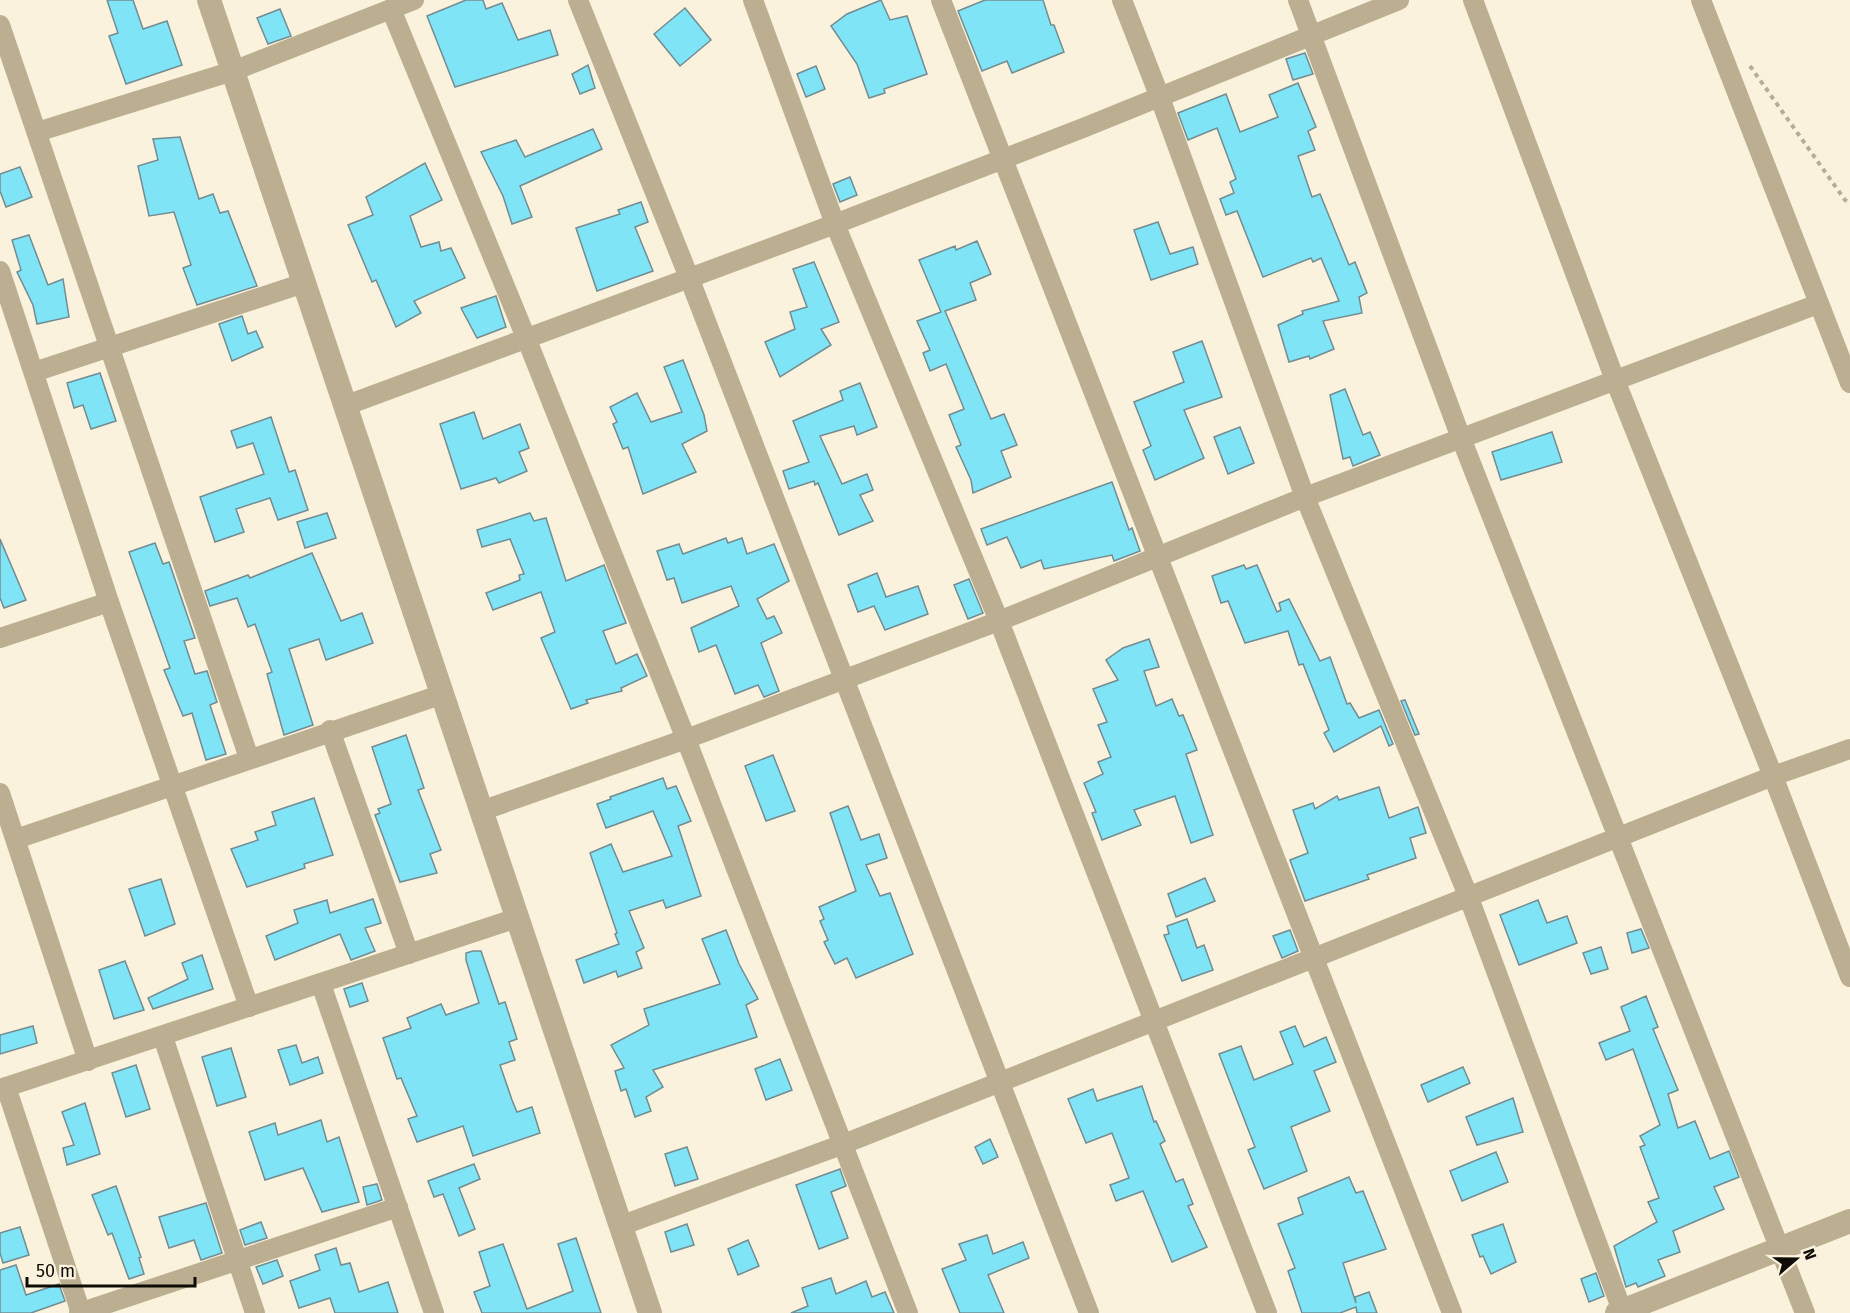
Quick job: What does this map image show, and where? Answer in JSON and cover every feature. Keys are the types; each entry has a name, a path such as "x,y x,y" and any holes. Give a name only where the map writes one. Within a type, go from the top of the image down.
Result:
{"street":[{"path":"208,0 347,405 440,695 518,918 650,1313"},
{"path":"37,132 233,71 414,0"},
{"path":"578,0 690,280 1089,1313"},
{"path":"753,0 835,224 999,621 1267,1313"},
{"path":"941,0 1452,1313"},
{"path":"1122,0 1159,95 1305,497 1469,898 1621,1312 1850,1221"},
{"path":"1298,0 1461,438 1805,1313"},
{"path":"347,405 690,280 1399,0"},
{"path":"1473,0 1615,380 1850,976"},
{"path":"1701,0 1850,383"},
{"path":"391,9 527,340 686,739 841,1145 908,1313"},
{"path":"0,25 249,759"},
{"path":"0,271 109,602 249,1007"},
{"path":"34,372 304,283"},
{"path":"481,812 686,739 999,621 1305,497 1818,304"},
{"path":"0,638 109,602"},
{"path":"16,839 330,730 440,695"},
{"path":"330,730 410,954"},
{"path":"620,1226 841,1145 998,1081 1620,839 1773,776 1850,749"},
{"path":"0,793 88,1061"},
{"path":"398,1207 80,1313 3,1088 518,918"},
{"path":"321,984 434,1313"},
{"path":"163,1037 255,1313"}],"path":[{"path":"1744,57 1845,200 1850,203"}],"building":[{"path":"107,0 133,0 143,29 167,21 182,65 126,84 109,36 118,33"},
{"path":"466,0 483,0 486,9 502,3 518,40 550,30 558,55 455,87 427,16"},
{"path":"881,0 890,20 907,16 927,74 884,89 885,93 869,98 857,64 831,26 847,14"},
{"path":"985,0 1043,0 1051,25 1054,25 1064,52 1012,73 1007,61 982,71 958,11"},
{"path":"685,8 711,40 680,66 654,34"},
{"path":"280,9 291,36 268,44 257,18"},
{"path":"1305,53 1313,74 1293,80 1286,59"},
{"path":"588,65 595,88 580,94 572,74"},
{"path":"816,66 825,89 806,97 797,74"},
{"path":"1298,83 1316,127 1308,131 1315,150 1298,156 1312,197 1320,194 1349,265 1355,262 1367,293 1359,297 1362,313 1323,321 1334,349 1310,359 1309,356 1289,362 1278,325 1303,314 1302,311 1339,301 1321,258 1313,262 1311,258 1263,277 1237,211 1226,215 1220,199 1234,193 1230,182 1236,179 1217,128 1188,140 1178,113 1226,94 1240,132 1278,117 1269,95"},
{"path":"593,129 602,149 520,186 532,217 512,224 503,196 481,152 516,140 525,157"},
{"path":"180,137 199,199 213,194 220,213 228,211 257,286 197,305 183,268 191,265 174,212 149,216 138,166 158,160 153,139"},
{"path":"425,163 442,200 410,216 421,247 439,242 441,251 451,248 465,278 414,301 421,313 396,327 376,280 372,282 348,225 373,215 366,197"},
{"path":"20,167 32,197 6,207 0,191 0,174"},
{"path":"850,177 857,195 840,202 833,184"},
{"path":"641,202 648,222 635,227 653,271 597,291 576,228 620,214 618,210"},
{"path":"1158,222 1170,254 1193,247 1198,264 1151,280 1134,230"},
{"path":"29,235 48,285 63,279 69,317 37,324 33,305 17,272 21,270 12,240"},
{"path":"977,241 991,274 970,283 976,300 945,311 991,419 1004,414 1017,445 1001,451 1011,477 973,493 971,480 956,447 961,445 949,415 964,409 946,364 930,371 923,353 930,350 917,321 941,312 919,260 955,246 956,250"},
{"path":"814,262 839,322 821,329 831,345 780,377 765,342 795,329 790,312 807,307 793,269"},
{"path":"496,296 506,327 477,338 461,308"},
{"path":"242,316 248,334 256,331 263,347 232,361 219,324"},
{"path":"1202,341 1222,397 1184,410 1204,458 1155,480 1143,450 1151,446 1134,402 1184,382 1173,352"},
{"path":"683,360 704,415 707,431 682,444 696,472 643,494 628,447 623,449 613,424 617,422 610,407 637,393 651,422 682,412 664,367"},
{"path":"100,373 116,421 91,429 83,405 74,408 67,383"},
{"path":"860,383 877,427 857,435 854,426 820,436 842,484 867,474 873,490 860,495 873,521 839,535 818,483 815,485 814,481 789,489 783,471 809,462 793,421 843,400 840,391"},
{"path":"1345,389 1363,435 1370,432 1380,455 1353,466 1350,457 1343,459 1330,395"},
{"path":"474,412 483,439 520,424 529,448 519,452 527,471 499,483 496,478 461,489 440,424"},
{"path":"271,417 289,472 295,470 308,510 278,520 270,498 236,509 244,532 215,542 200,497 264,474 253,443 237,448 231,431"},
{"path":"1240,427 1254,463 1228,474 1214,437"},
{"path":"1552,432 1562,462 1501,480 1492,452"},
{"path":"1112,482 1129,530 1132,528 1140,551 1114,561 1112,555 1044,569 1041,560 1021,568 1007,537 987,545 981,529"},
{"path":"327,513 336,538 305,548 297,522"},
{"path":"530,513 534,521 546,518 566,581 604,565 626,623 603,631 616,664 637,654 647,676 621,688 622,691 586,700 588,703 571,709 541,638 555,632 541,592 493,610 486,593 520,580 519,575 524,574 510,539 482,547 477,530"},
{"path":"726,538 728,543 742,538 747,554 774,544 789,581 757,599 767,619 774,616 782,633 761,643 779,691 764,697 758,685 735,694 716,645 699,652 691,628 739,606 731,586 682,603 674,578 667,580 657,551 679,544 683,554"},
{"path":"0,539 26,600 4,608 0,598"},
{"path":"155,543 163,564 169,562 195,638 184,641 195,674 207,671 217,702 210,705 226,754 206,760 192,713 183,716 164,670 170,668 129,552"},
{"path":"312,553 341,621 362,613 373,643 326,660 319,639 289,649 313,725 284,735 267,674 272,672 255,624 248,627 237,598 210,606 205,591 248,575 250,578"},
{"path":"1244,565 1246,569 1257,565 1277,612 1281,610 1279,603 1289,599 1320,661 1330,657 1347,704 1350,703 1359,718 1379,710 1393,744 1389,746 1381,726 1334,752 1324,733 1329,730 1303,664 1299,665 1288,631 1245,643 1228,601 1221,603 1212,576"},
{"path":"877,573 886,597 918,586 928,614 885,630 874,606 858,612 848,585"},
{"path":"969,579 983,613 968,619 954,585"},
{"path":"1149,639 1159,667 1144,671 1156,706 1172,699 1179,716 1183,715 1197,750 1186,754 1213,835 1191,843 1175,796 1134,810 1141,825 1102,840 1092,813 1096,812 1084,783 1103,774 1098,762 1111,757 1098,725 1107,722 1093,689 1118,680 1106,660 1123,648"},
{"path":"1405,700 1419,734 1415,735 1401,701"},
{"path":"406,735 424,788 418,790 441,850 430,854 437,873 400,882 375,815 380,813 378,809 391,804 372,747"},
{"path":"773,755 795,811 766,821 745,766"},
{"path":"663,778 667,789 676,786 691,821 678,826 701,896 666,908 663,900 629,911 644,948 636,952 642,968 618,977 616,971 584,983 576,960 619,944 590,853 611,844 623,872 672,856 653,811 606,828 597,804"},
{"path":"1379,787 1389,818 1418,807 1426,833 1410,838 1416,858 1367,875 1369,879 1305,901 1290,860 1308,853 1293,810 1313,803 1315,809 1337,796 1339,800"},
{"path":"314,798 333,855 304,864 305,868 247,887 231,849 258,840 255,832 276,825 272,812"},
{"path":"848,806 861,840 879,834 887,858 866,865 880,896 890,893 913,954 856,978 847,958 835,964 824,942 828,940 820,921 824,919 819,907 856,891 830,813"},
{"path":"1205,878 1215,901 1176,917 1168,894"},
{"path":"161,879 175,924 145,936 129,889"},
{"path":"373,899 381,923 365,928 375,951 351,960 340,934 275,960 266,936 298,923 294,910 327,900 330,913"},
{"path":"1538,900 1547,923 1567,916 1577,943 1519,965 1500,915"},
{"path":"1187,919 1197,948 1204,945 1213,970 1182,981 1164,935 1169,934 1167,926"},
{"path":"1641,929 1649,948 1632,953 1627,933"},
{"path":"726,930 739,964 758,999 746,1005 757,1037 653,1070 663,1087 646,1097 651,1111 635,1117 626,1089 621,1091 615,1071 624,1068 611,1045 649,1025 644,1009 720,984 702,939"},
{"path":"1290,930 1298,951 1282,958 1273,936"},
{"path":"1601,947 1608,969 1591,974 1583,953"},
{"path":"481,951 499,1004 505,1002 517,1039 509,1042 515,1060 500,1065 512,1100 517,1112 532,1107 540,1133 473,1156 463,1126 417,1142 408,1119 417,1116 401,1078 397,1079 383,1038 411,1028 407,1018 441,1004 446,1015 479,1003 466,960 466,953"},
{"path":"202,955 213,989 153,1009 148,998 188,979 182,963"},
{"path":"125,961 144,1010 114,1019 99,970"},
{"path":"362,983 368,1001 350,1007 344,989"},
{"path":"1646,996 1658,1027 1653,1029 1678,1090 1668,1094 1678,1128 1695,1121 1710,1159 1729,1151 1739,1177 1714,1187 1724,1209 1673,1231 1680,1252 1658,1260 1665,1276 1638,1287 1636,1283 1626,1287 1614,1246 1657,1222 1648,1202 1659,1198 1640,1147 1645,1145 1640,1136 1660,1125 1633,1049 1606,1060 1599,1043 1630,1031 1621,1007"},
{"path":"33,1026 37,1043 0,1054 0,1035"},
{"path":"1295,1026 1304,1047 1326,1037 1336,1062 1314,1071 1330,1111 1291,1127 1307,1171 1264,1189 1248,1150 1255,1147 1219,1054 1241,1046 1254,1080 1293,1064 1280,1032"},
{"path":"296,1045 302,1063 318,1057 323,1073 290,1085 278,1050"},
{"path":"231,1048 246,1097 217,1106 202,1057"},
{"path":"780,1059 792,1090 766,1100 755,1069"},
{"path":"136,1065 150,1109 126,1117 112,1073"},
{"path":"1463,1067 1470,1083 1428,1102 1421,1085"},
{"path":"1142,1086 1154,1122 1156,1121 1165,1141 1160,1144 1176,1182 1183,1179 1193,1204 1188,1206 1207,1247 1172,1262 1143,1191 1116,1201 1110,1185 1129,1178 1112,1133 1086,1143 1068,1099 1093,1089 1097,1101"},
{"path":"1513,1098 1523,1132 1477,1145 1466,1117"},
{"path":"85,1103 100,1154 67,1165 63,1148 74,1145 62,1112"},
{"path":"321,1120 327,1142 339,1137 359,1202 322,1212 303,1168 265,1180 249,1132 275,1123 278,1135"},
{"path":"990,1139 998,1157 983,1164 975,1147"},
{"path":"687,1147 698,1179 675,1186 665,1154"},
{"path":"1496,1152 1508,1182 1462,1201 1450,1171"},
{"path":"474,1164 480,1179 459,1188 475,1229 459,1236 443,1194 434,1197 428,1181"},
{"path":"840,1169 846,1186 831,1192 848,1238 819,1249 796,1185"},
{"path":"1349,1177 1356,1193 1363,1191 1386,1249 1343,1263 1356,1303 1355,1297 1369,1292 1377,1313 1357,1313 1356,1307 1340,1313 1302,1313 1288,1271 1295,1268 1278,1224 1303,1214 1298,1198"},
{"path":"377,1184 382,1200 367,1205 363,1187"},
{"path":"116,1186 141,1257 139,1258 144,1274 129,1279 112,1233 108,1235 92,1195"},
{"path":"206,1203 222,1253 201,1260 194,1240 169,1248 159,1217"},
{"path":"261,1222 267,1238 245,1245 240,1230"},
{"path":"687,1224 694,1245 671,1252 665,1232"},
{"path":"1503,1224 1516,1262 1491,1274 1483,1256 1480,1257 1472,1235"},
{"path":"20,1227 29,1255 3,1263 0,1253 0,1233"},
{"path":"987,1235 993,1254 1023,1242 1029,1258 988,1275 1004,1313 960,1313 942,1269 966,1260 959,1244"},
{"path":"576,1238 601,1313 482,1313 474,1292 490,1286 479,1252 503,1244 527,1309 573,1291 558,1244"},
{"path":"748,1240 759,1266 738,1275 728,1249"},
{"path":"336,1248 341,1265 350,1263 359,1292 388,1282 398,1313 335,1313 330,1298 299,1308 290,1281 320,1270 315,1255"},
{"path":"277,1260 283,1276 263,1284 256,1267"},
{"path":"16,1265 26,1295 59,1284 65,1301 31,1313 0,1313 0,1270"},
{"path":"1596,1273 1604,1296 1589,1302 1581,1279"},
{"path":"831,1278 836,1294 866,1281 872,1297 885,1292 894,1313 791,1313 808,1306 802,1288"}]}
